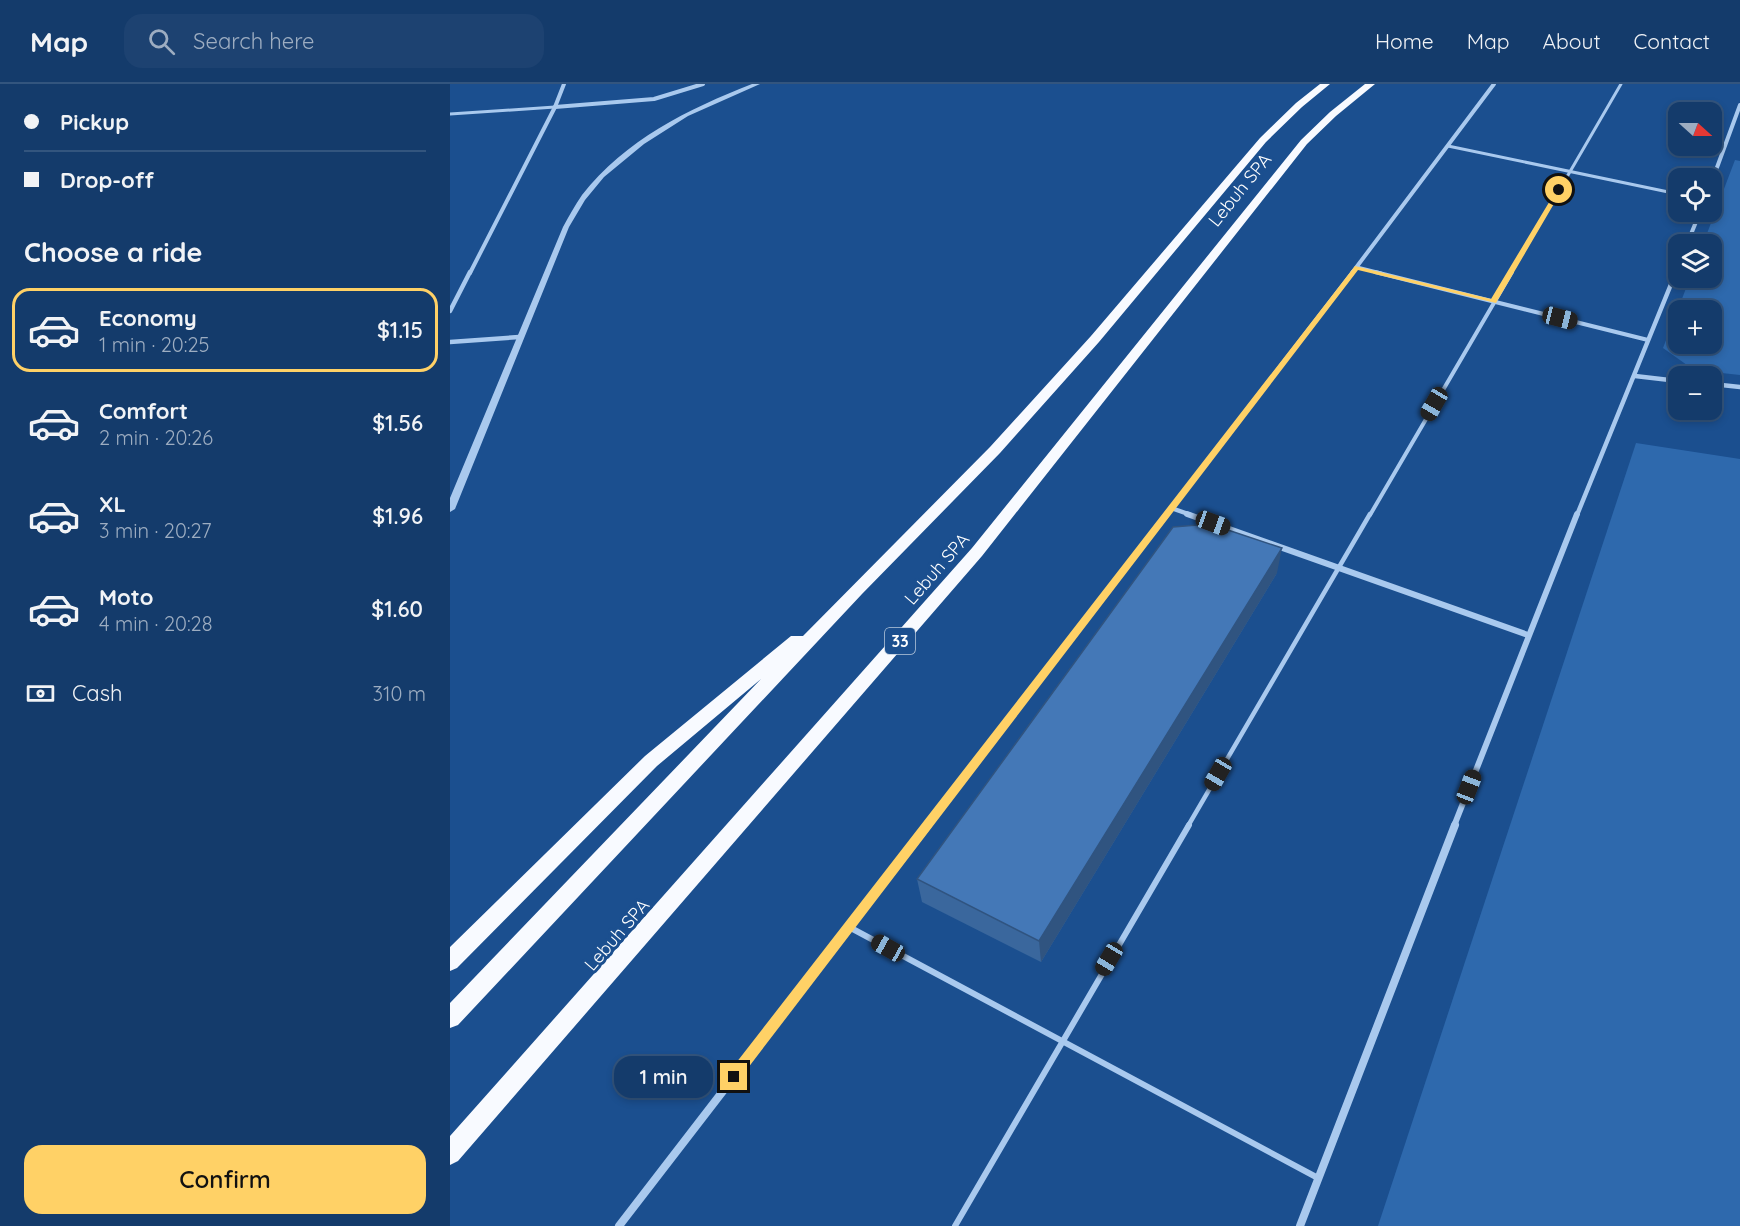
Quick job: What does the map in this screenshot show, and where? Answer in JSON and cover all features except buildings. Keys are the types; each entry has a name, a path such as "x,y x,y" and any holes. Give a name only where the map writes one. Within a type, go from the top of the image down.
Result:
{"highway":[{"name":"Lebuh SPA","path":"450,1018 856,590 995,450 1095,339 1263,140 1299,105 1326,84"},
{"name":"Lebuh SPA","path":"450,1153 977,552 1304,142 1332,114 1371,84"},
{"path":"450,961 651,761 856,590"}],"street":[{"path":"450,312 555,107 564,84"},
{"path":"555,107 654,99 703,84"},
{"path":"450,509 566,227 585,196 613,165 650,135 692,112 757,84"},
{"path":"619,1226 1357,267 1494,84"},
{"path":"1717,168 1740,105"},
{"path":"1300,1226 1528,635 1669,288"},
{"path":"450,342 519,337"},
{"path":"1635,376 1668,380"},
{"path":"1722,385 1740,387"},
{"path":"1171,508 1528,635"}],"lane":[{"path":"955,1226 1621,84"},
{"path":"450,114 555,107"},
{"path":"1449,146 1668,192"},
{"path":"1357,267 1648,340"},
{"path":"849,927 1318,1178"}],"shaded area":[{"path":"1735,160 1740,161 1740,375 1722,373 1722,366 1688,366 1671,354 1722,354 1722,300 1682,300 1686,288 1722,288 1722,234 1707,234 1711,222 1722,222 1722,194"},
{"path":"1668,335 1668,352 1663,348"},
{"path":"1636,443 1740,459 1740,1226 1378,1226"}],"route":[{"path":"734,1077 1357,267 1493,302 1559,190"}]}
